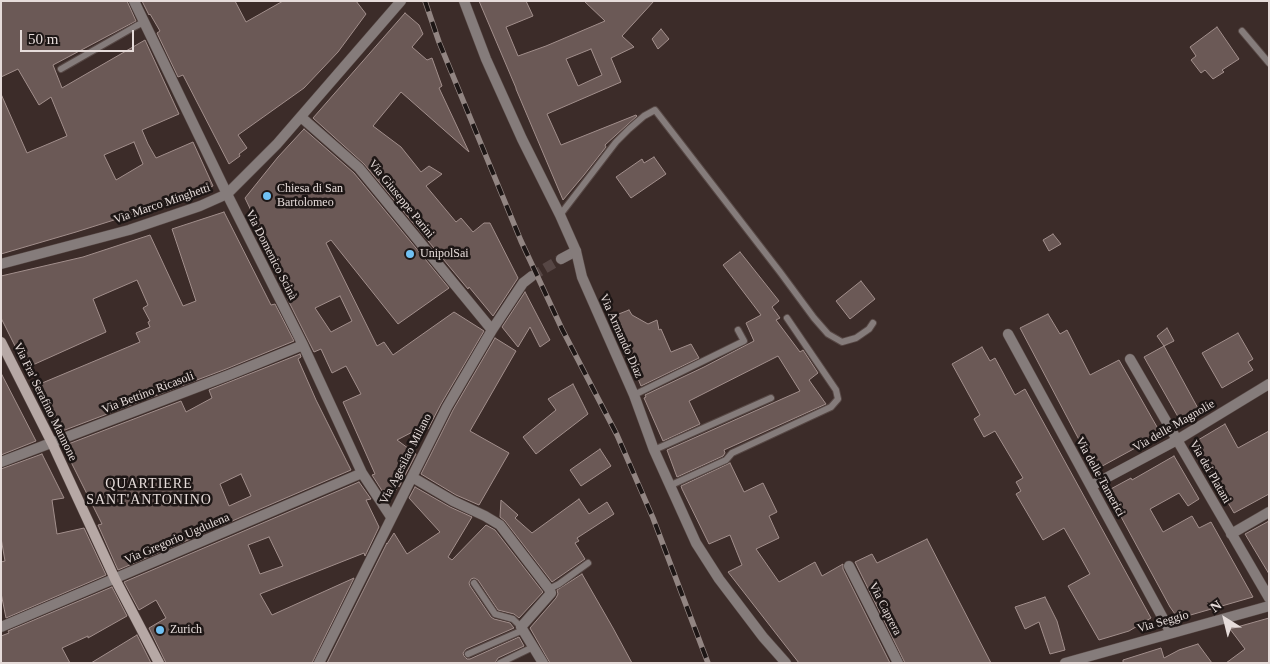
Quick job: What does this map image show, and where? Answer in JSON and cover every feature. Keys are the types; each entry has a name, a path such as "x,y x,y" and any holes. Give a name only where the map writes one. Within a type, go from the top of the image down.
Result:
{"main road":[{"name":"Via Fra' Serafino Mannone","path":"1,342 159,663"}],"street":[{"name":"Via Domenico Scinà","path":"134,1 302,345 362,473 391,517"},
{"name":"Via Marco Minghetti","path":"1,264 129,230 200,206 227,194 278,144 401,1"},
{"name":"Via Armando Diaz","path":"464,1 486,59 576,251 582,277 634,395 669,486 696,543 730,594 786,663"},
{"name":"Via Giuseppe Parini","path":"301,117 359,168 492,330"},
{"path":"561,259 576,251"},
{"name":"Via Agesilao Milano","path":"318,663 447,407 492,330 523,283 532,276"},
{"name":"Via delle Tamerici","path":"1008,334 1171,633"},
{"name":"Via Bettino Ricasoli","path":"1,462 219,379 302,345"},
{"name":"Via dei Platani","path":"1130,359 1269,598"},
{"name":"Via delle Magnolie","path":"1091,486 1178,440 1269,384"},
{"name":"Via Gregorio Ugdulena","path":"1,627 362,473"},
{"path":"412,476 453,501 500,525 549,588 551,593 522,628 542,663"},
{"path":"1231,534 1269,512"},
{"name":"Via Caprera","path":"849,566 898,663"},
{"name":"Via Seggio","path":"1069,662 1269,606"}],"lane":[{"path":"61,69 144,22"},
{"path":"1242,30 1269,63"},
{"path":"560,215 616,142 644,116 655,110 828,334 842,342 856,338 874,323"},
{"path":"669,486 726,460 732,453 830,407 838,399 836,390 787,318"},
{"path":"634,395 744,341 738,330"},
{"path":"654,450 771,398"},
{"path":"549,588 559,584 588,563"},
{"path":"468,654 522,628 513,619 494,614 474,583"},
{"path":"500,663 533,647"}],"building":[{"path":"1,1 127,1 136,21 53,65 62,88 145,40 179,114 142,130 148,144 156,158 193,142 213,186 133,214 1,254 1,94 27,153 67,136 51,97 39,105 18,69 1,77","holes":["134,142 143,164 116,180 104,155"]},
{"path":"142,1 235,1 246,22 283,1 356,1 366,14 338,52 304,88 238,135 247,148 229,164 183,75 178,77 157,33 160,31"},
{"path":"479,1 526,1 533,16 506,27 518,56 605,21 584,1 654,1 622,36 634,47 611,58 621,82 547,114 561,145 637,116 605,145 606,147 563,200","holes":["591,49 602,75 578,86 566,59"]},
{"path":"405,13 419,25 423,34 412,47 427,60 432,58 442,86 439,88 469,152 401,92 373,126 401,147 421,172 429,166 442,174 426,186 456,222 461,218 473,232 484,223 490,223 518,278 493,316 469,287 468,289 364,164 313,118"},
{"path":"1217,27 1239,59 1222,70 1224,72 1213,79 1205,70 1201,73 1191,60 1196,56 1190,47"},
{"path":"661,29 669,39 658,49 652,39"},
{"path":"304,129 354,173 449,288 398,324 331,240 326,243 377,346 384,342 393,355 454,312 484,331 428,429 424,426 397,440 416,454 392,497 386,497 372,475 375,474 343,402 361,394 346,366 332,373 321,349 314,352 287,298 292,296 245,198 278,157","holes":["340,296 352,321 331,332 315,308"]},
{"path":"654,157 666,174 631,198 616,177 642,159 644,163"},
{"path":"224,212 271,305 275,304 294,341 57,433 35,386 140,342 136,333 150,327 148,322 150,321 143,308 148,305 137,280 93,299 106,332 26,368 1,318 1,276 83,257 150,235 183,306 196,301 172,229"},
{"path":"1053,234 1061,244 1049,251 1043,240"},
{"path":"740,252 779,301 772,307 780,318 776,320 800,352 803,350 818,373 809,380 826,404 724,450 723,456 677,477 667,450 800,391 778,356 689,401 700,424 663,441 644,398 646,397 645,395 754,341 746,323 761,315 723,265"},
{"path":"861,281 875,299 850,319 836,301"},
{"path":"525,292 550,340 540,347 530,327 518,347 502,327"},
{"path":"629,310 632,315 648,324 657,320 659,330 661,329 671,352 691,344 699,358 641,386 611,317"},
{"path":"1048,314 1060,334 1067,330 1090,375 1119,360 1161,434 1095,470 1020,328"},
{"path":"1167,328 1174,341 1164,346 1157,336"},
{"path":"1238,333 1253,359 1248,362 1253,370 1222,388 1202,353"},
{"path":"495,338 516,351 470,431 509,453 479,505 456,495 421,474 453,410"},
{"path":"1164,346 1200,412 1181,422 1144,357"},
{"path":"982,347 990,361 995,358 1015,395 1025,389 1151,618 1129,631 1099,640 1068,586 1090,574 1080,556 1064,528 1043,540 1016,494 1021,491 1016,482 1023,478 995,431 984,437 974,419 980,415 952,364"},
{"path":"300,354 301,357 298,359 316,400 351,470 118,570 98,525 102,524 63,446 181,401 186,412 212,398 209,390","holes":["241,474 251,496 229,506 220,484"]},
{"path":"1,373 36,441 1,455"},
{"path":"573,384 588,414 536,454 523,437 556,410 548,399"},
{"path":"1225,424 1238,448 1269,431 1269,494 1234,513 1193,443"},
{"path":"600,449 611,466 581,486 570,470"},
{"path":"42,454 64,498 52,500 57,534 84,528 106,575 6,618 1,593 1,562 5,561 1,538 1,469"},
{"path":"1174,456 1199,499 1188,506 1179,493 1150,509 1163,532 1192,516 1199,528 1211,522 1253,597 1187,616 1184,611 1175,614 1170,607 1107,491 1131,478 1132,480"},
{"path":"730,463 744,492 763,483 777,512 769,516 779,538 756,549 779,582 815,562 822,576 843,564 843,569 890,663 799,663 728,572 742,565 730,535 709,544 682,489 681,486"},
{"path":"359,482 371,499 366,500 379,527 365,556 364,553 260,594 272,615 354,578 312,663 166,663 149,628 166,618 156,600 139,610 124,582","holes":["269,537 283,566 260,574 248,545"]},
{"path":"415,487 472,517 448,557 452,560 486,525 495,530 543,592 519,618 514,614 498,610 478,580 471,579 470,586 491,617 510,623 514,628 466,649 463,653 464,656 470,659 519,637 524,646 498,658 495,663 327,663 387,543 394,533 407,554 440,532 409,498"},
{"path":"579,499 589,514 607,502 614,514 577,538 579,541 575,543 585,559 552,582 500,517 501,500 518,515 515,518 532,533"},
{"path":"1269,521 1269,574 1245,534"},
{"path":"927,539 991,663 905,663 855,562 872,554 877,563"},
{"path":"582,574 632,663 550,663 530,628 556,598 557,590"},
{"path":"112,587 127,616 88,638 88,636 62,648 70,663 1,663 1,636 9,633 8,631"},
{"path":"1045,597 1057,621 1065,650 1050,654 1039,622 1025,629 1015,607"},
{"path":"1269,618 1269,663 1226,663 1245,649 1230,629"},
{"path":"137,635 151,663 91,663"},
{"path":"1198,644 1212,663 1123,663 1123,660 1161,648 1164,658 1179,650"}],"tunnel":[{"path":"532,276 561,259"}],"railway":[{"path":"425,1 439,42 521,241 562,329 617,435 653,518 708,663"}],"place":[{"name":"Chiesa di San Bartolomeo","path":"267,196"},
{"name":"UnipolSai","path":"410,254"},
{"name":"Zurich","path":"160,630"}],"district":[{"name":"QUARTIERE SANT'ANTONINO","path":"149,492"}]}
